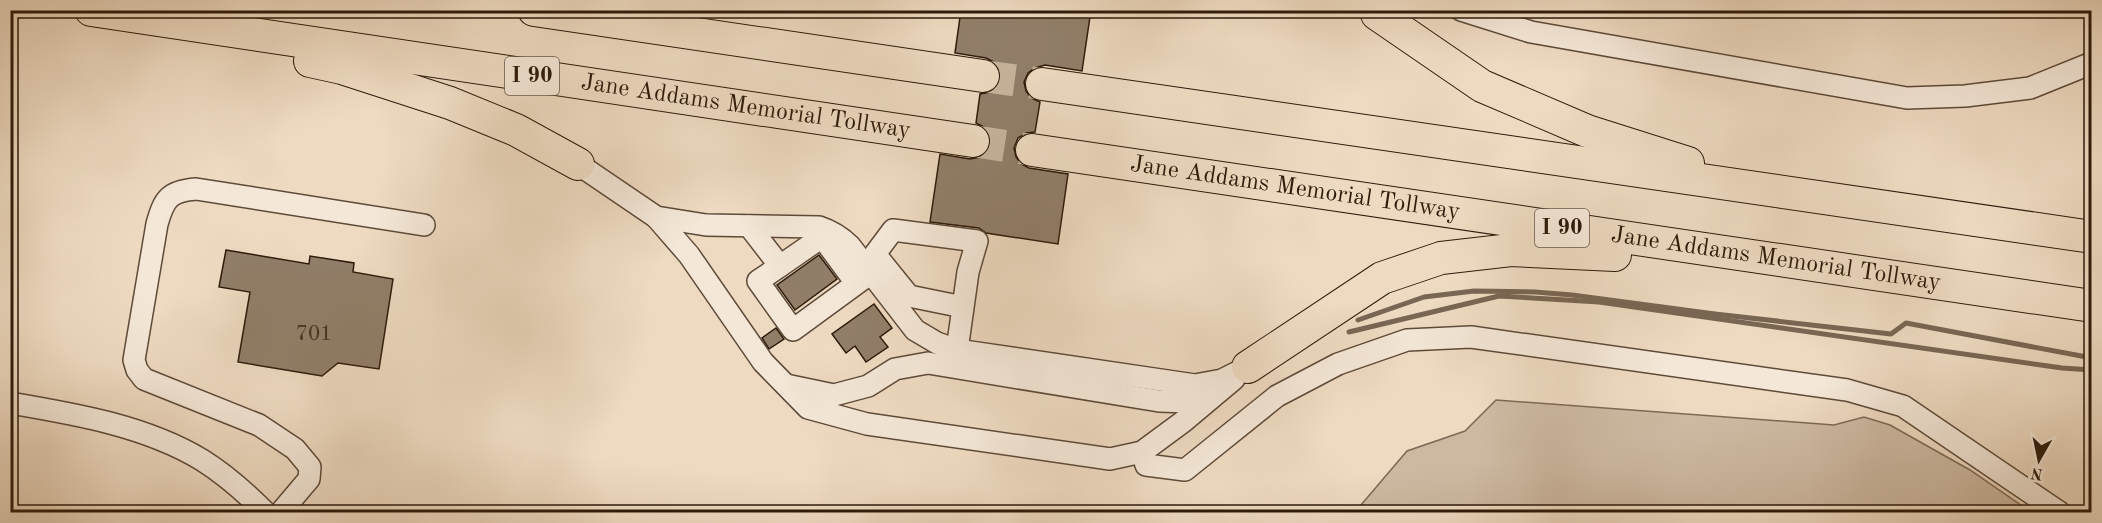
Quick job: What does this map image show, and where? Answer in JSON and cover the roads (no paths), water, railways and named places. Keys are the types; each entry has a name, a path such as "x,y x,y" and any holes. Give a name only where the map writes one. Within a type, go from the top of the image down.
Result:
{"highway":[{"path":"78,10 342,68 450,103 516,130 578,164"},
{"name":"Jane Addams Memorial Tollway","path":"91,10 973,141"},
{"path":"534,10 983,76"},
{"path":"1374,12 1482,86 1587,131 1696,165 1915,211"},
{"path":"1042,84 2091,237"},
{"name":"Jane Addams Memorial Tollway","path":"1032,150 2091,306"},
{"path":"1248,367 1382,278 1441,258 1511,250 1591,253 1937,284"}],"street":[{"path":"1461,10 1531,32 1907,98 1965,96 2030,88 2091,63"},
{"path":"578,164 656,217 688,255 763,362 808,408 867,424 1110,459 1142,452 1184,421 1248,367"},
{"path":"10,403 67,412 111,423 170,444 201,459 228,477 266,511 309,479 310,467 295,449 259,424 144,379 137,370 134,360 157,224 163,202 180,190 196,189 424,225"},
{"path":"656,217 706,225 819,227 840,237 850,246 863,278"},
{"path":"749,226 780,266"},
{"path":"957,350 968,272 977,241 893,230 875,255 909,297 963,306"},
{"path":"863,278 793,330 758,281 822,237 863,278 915,330 937,344 957,350 1195,385 1222,380 1248,367"},
{"path":"1142,452 1146,465 1185,470 1277,396 1338,364 1407,340 1472,337 1847,390 1903,406 2059,513"},
{"path":"786,386 834,395 868,386 895,369 928,363 1159,401 1188,402 1214,396"}],"waterway":[{"path":"1358,320 1424,297 1474,291 1535,292 1891,334 1906,323 2092,358"},
{"path":"1349,332 1499,296 1599,302 2062,368 2092,370"}],"tunnel":[{"path":"983,76 1042,84"},
{"path":"973,141 1032,150"}]}
